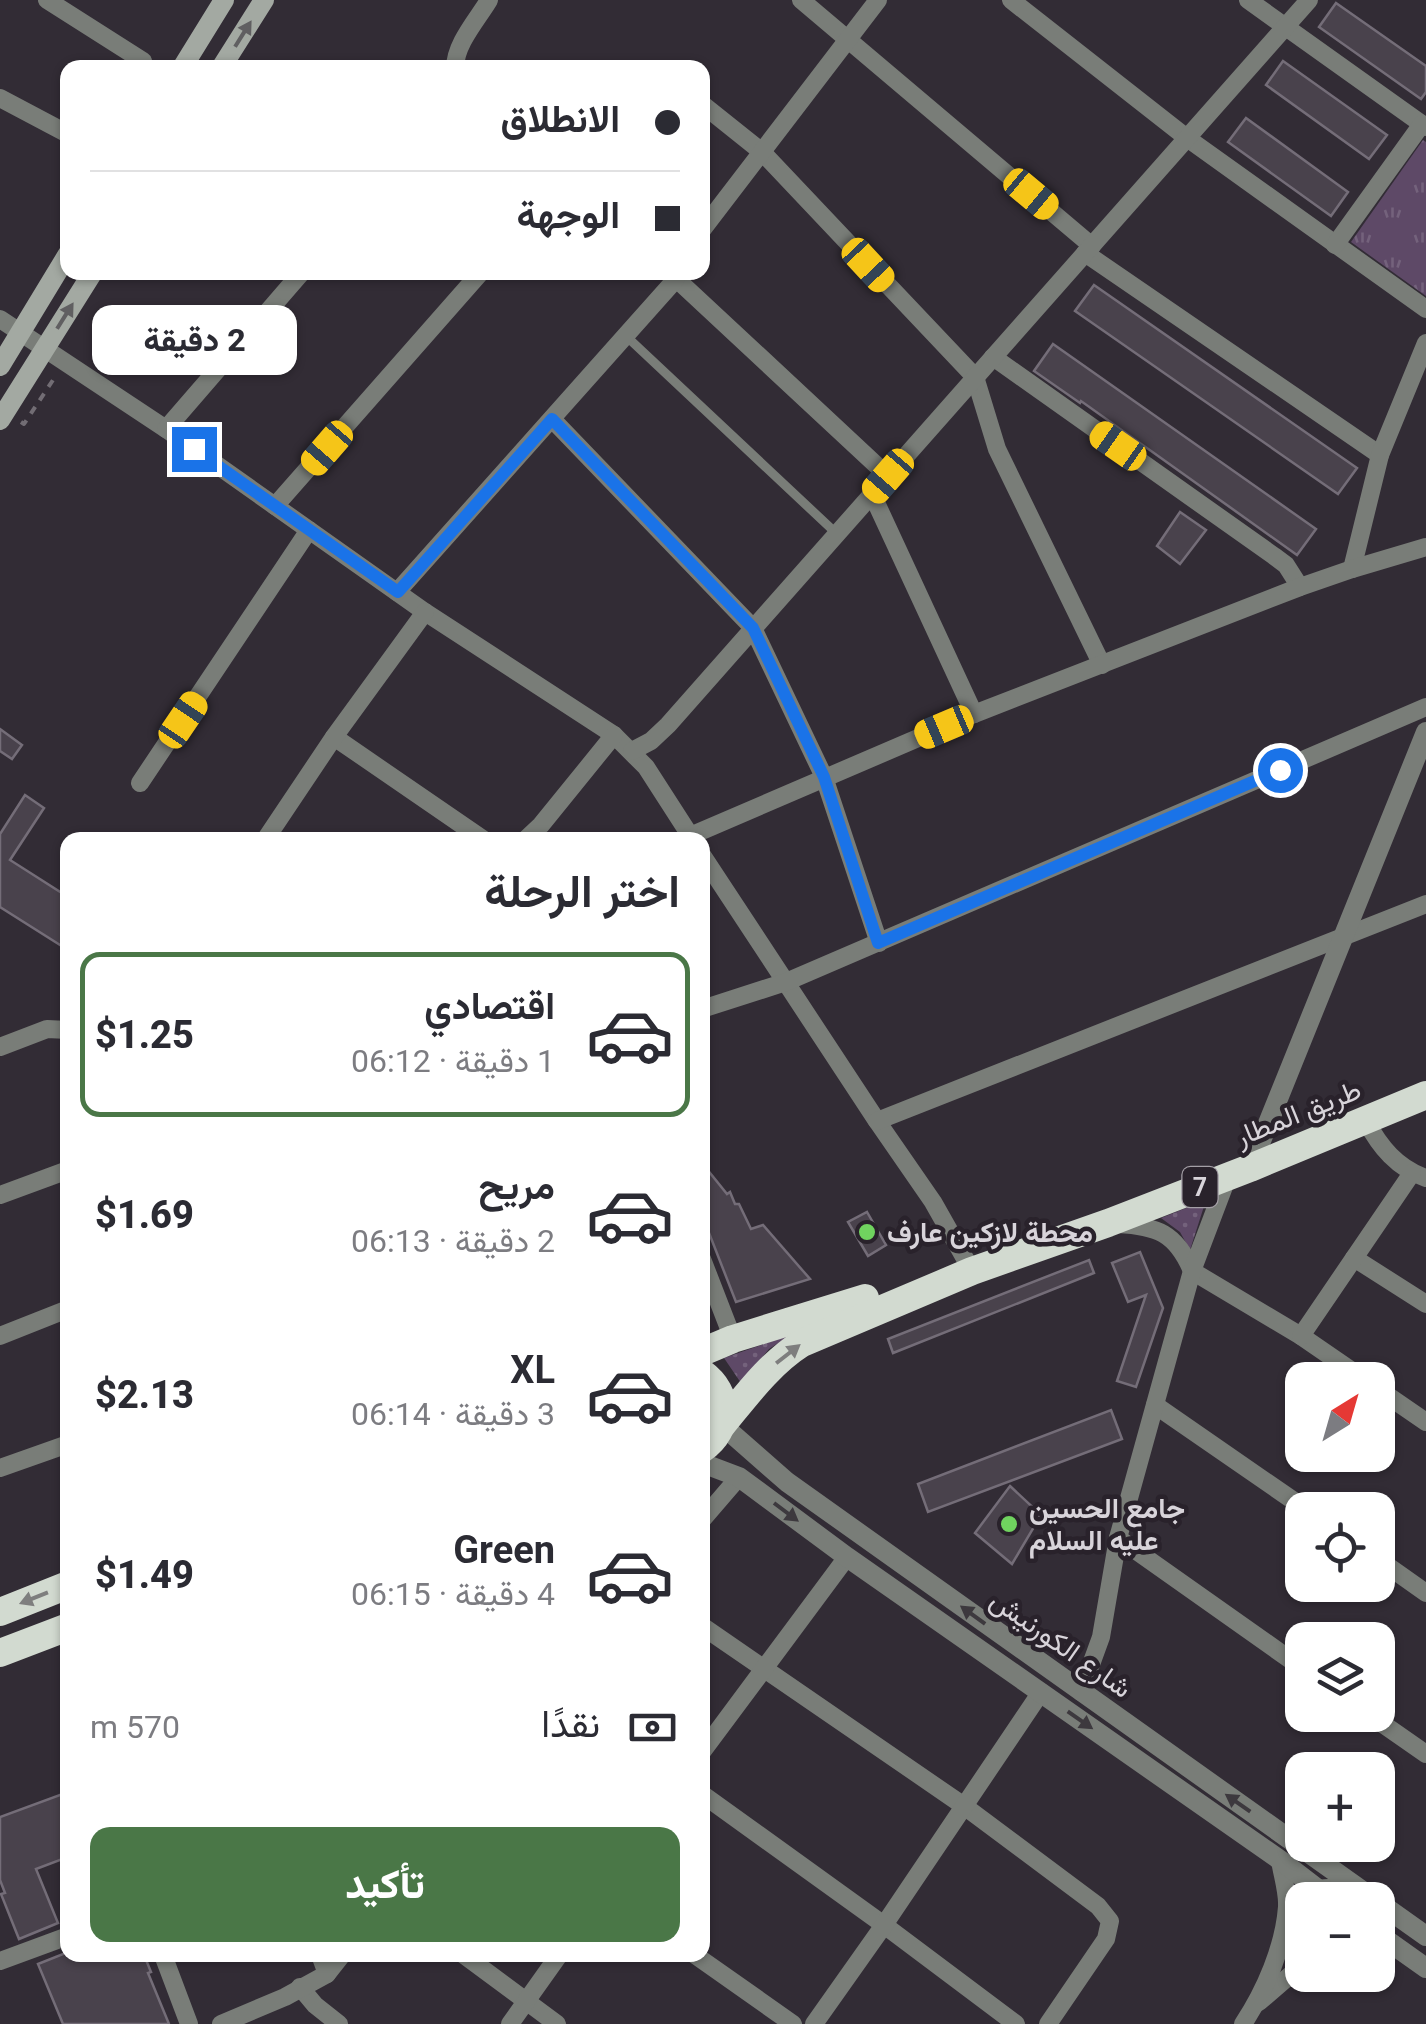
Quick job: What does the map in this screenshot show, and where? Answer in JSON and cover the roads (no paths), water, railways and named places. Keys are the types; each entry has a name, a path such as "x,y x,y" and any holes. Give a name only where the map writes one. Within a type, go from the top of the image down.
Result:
{"highway":[{"name":"طريق المطار","path":"710,1442 767,1372 802,1343 972,1271 1108,1223 1426,1095"},
{"name":"طريق المطار","path":"710,1349 889,1290 900,1289 913,1296"},
{"path":"710,1380 724,1406 722,1425"},
{"path":"0,1612 60,1588"},
{"path":"0,1653 60,1630"}],"main road":[{"path":"187,60 224,0"},
{"path":"227,60 264,0"},
{"path":"0,366 60,267"},
{"path":"0,420 87,280"}],"street":[{"path":"47,0 140,60"},
{"path":"455,60 490,0"},
{"path":"800,0 1089,249 1380,456"},
{"path":"710,220 878,0"},
{"path":"1010,0 1187,138 1426,309"},
{"path":"1248,0 1424,125 1335,246"},
{"path":"632,751 660,733 1309,0"},
{"path":"0,98 60,130"},
{"path":"710,110 762,152 975,378 997,449 1102,665"},
{"path":"166,430 295,280"},
{"path":"276,506 473,280"},
{"path":"398,592 626,336 667,280"},
{"path":"677,280 888,476"},
{"path":"0,319 426,612 614,735 646,767 687,832"},
{"path":"1352,569 1380,456 1426,344"},
{"path":"993,357 1274,556 1286,565 1300,587"},
{"path":"552,419 753,628 824,777 878,943"},
{"path":"872,494 974,714"},
{"path":"140,783 310,530"},
{"path":"704,832 974,714 1300,587 1426,547"},
{"path":"270,832 426,612"},
{"path":"710,1007 786,982 1426,707"},
{"path":"1081,1692 1100,1637 1118,1538 1192,1271 1342,936 1426,732"},
{"path":"544,832 614,735"},
{"path":"334,737 472,832"},
{"path":"710,867 933,1202 972,1271"},
{"path":"877,1122 1426,904"},
{"path":"0,1048 47,1029 60,1030"},
{"path":"1301,1336 1354,1258 1419,1175 1394,1160 1376,1140 1366,1120"},
{"path":"0,1195 60,1173"},
{"path":"1108,1223 1156,1229 1175,1242 1192,1271 1338,1362"},
{"path":"1354,1258 1426,1304"},
{"path":"710,1280 733,1339"},
{"path":"0,1336 60,1312"},
{"path":"1395,1401 1426,1422"},
{"path":"1156,1405 1285,1495"},
{"name":"شارع الكورنيش","path":"722,1425 787,1482 1349,1882"},
{"path":"0,1468 60,1447"},
{"name":"شارع الكورنيش","path":"710,1466 739,1477 847,1557 1316,1882"},
{"path":"710,1511 739,1477"},
{"path":"1118,1538 1285,1656"},
{"path":"710,1741 847,1557"},
{"path":"1395,1571 1426,1592"},
{"path":"710,1632 964,1806 1098,1906 1110,1921 1106,1939 1048,2024"},
{"path":"814,2024 1040,1692"},
{"path":"1394,1732 1426,1754"},
{"path":"710,1800 884,1924 990,2017 1016,2024"},
{"path":"1280,1860 1285,1891"},
{"path":"1329,1868 1332,1882"},
{"name":"شارع الكورنيش","path":"1395,1915 1426,1936"},
{"path":"1255,2006 1282,1938 1285,1917"},
{"path":"0,1962 60,1939"},
{"path":"1395,1946 1426,1968"},
{"path":"166,1962 189,2024"},
{"path":"323,1962 328,1974"},
{"path":"221,2024 328,1974 337,1962"},
{"path":"473,1962 557,2024"},
{"path":"510,2024 554,1962"},
{"path":"705,1962 793,2024"},
{"path":"1242,2024 1255,2006 1285,1980"},
{"path":"300,1987 315,2006 339,2024"}],"lane":[{"path":"626,336 837,534"}],"place":[{"name":"محطة لازكين عارف","path":"867,1232"},
{"name":"جامع الحسين عليه السلام","path":"1009,1524"}]}
